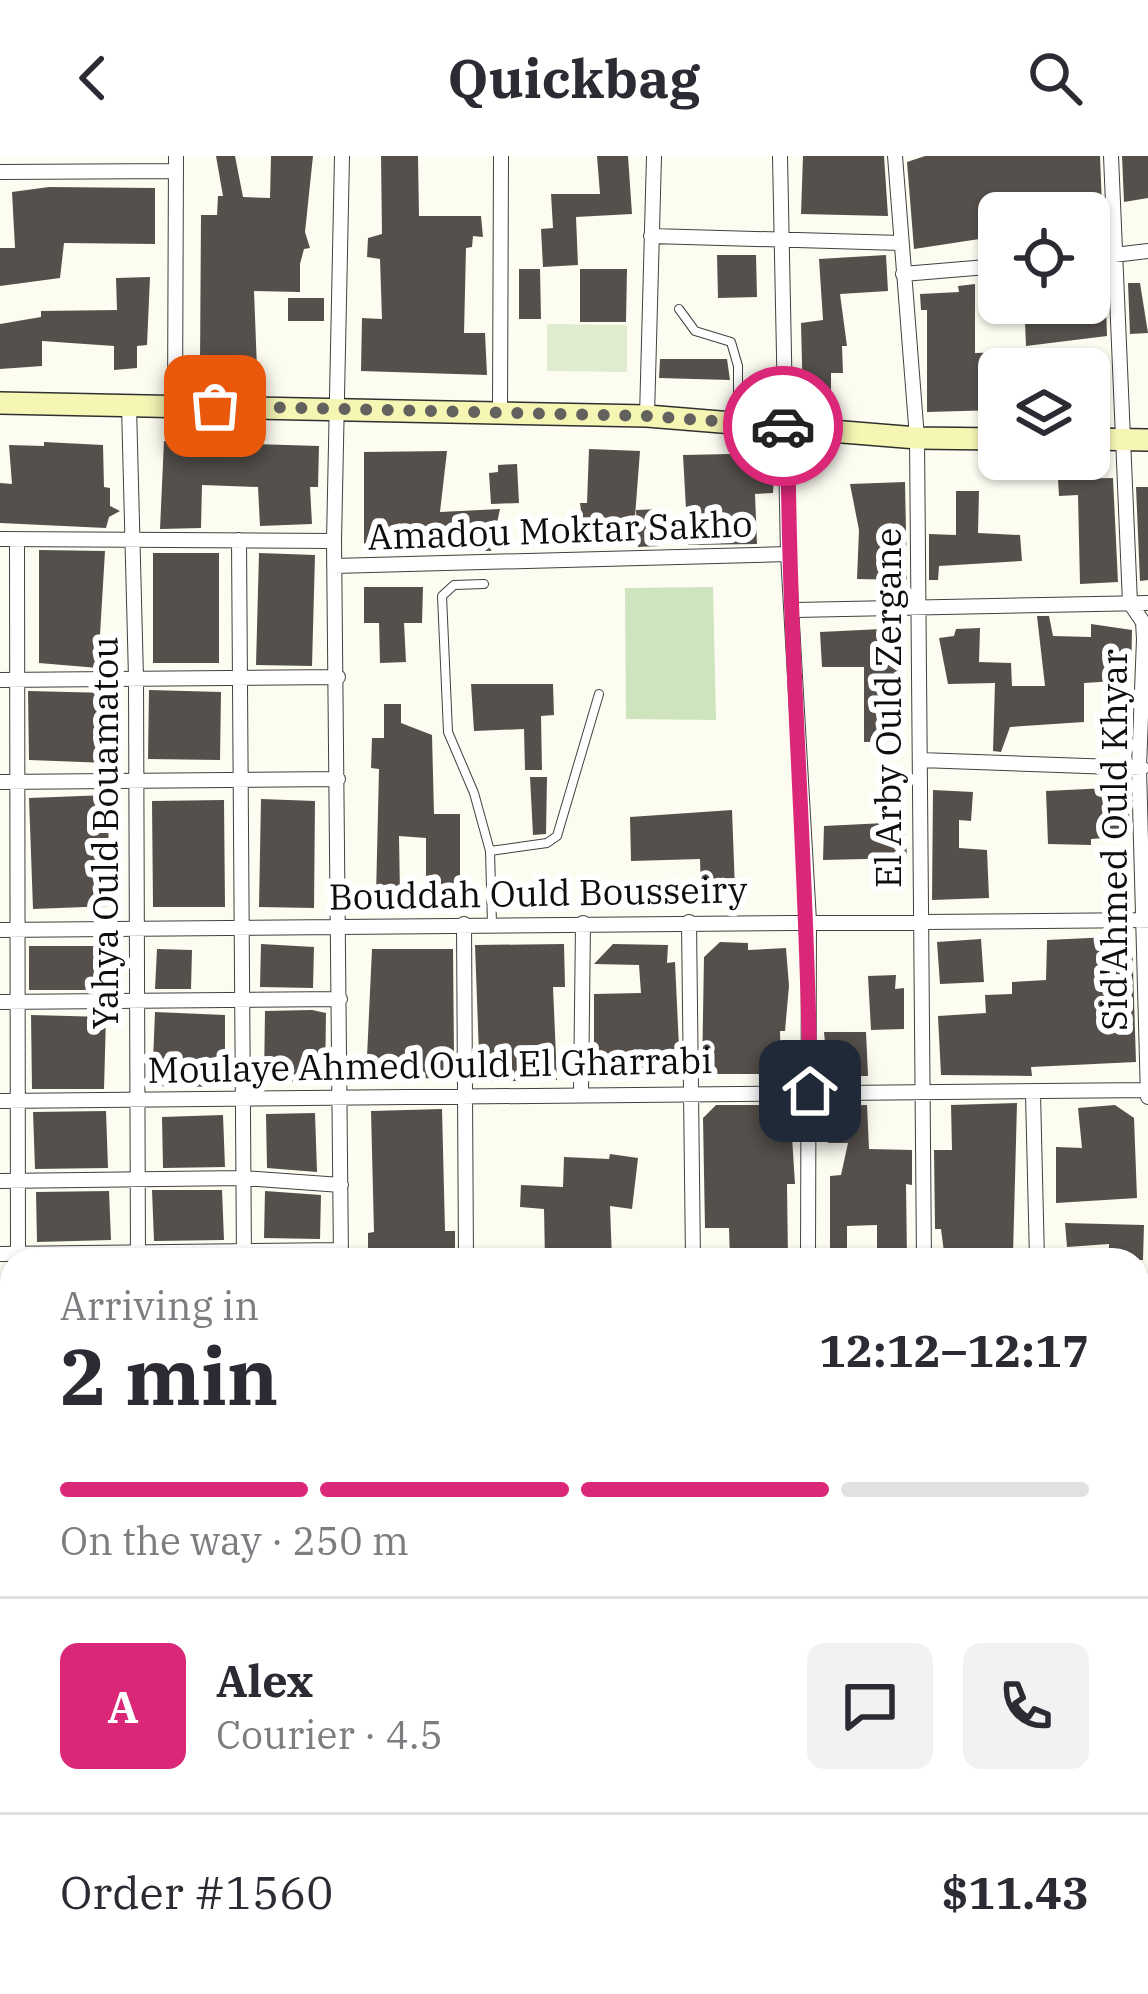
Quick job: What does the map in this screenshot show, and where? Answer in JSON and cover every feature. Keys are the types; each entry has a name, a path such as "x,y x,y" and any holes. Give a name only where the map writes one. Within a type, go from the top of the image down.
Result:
{"street":[{"path":"341,1248 334,541 343,156"},
{"path":"500,412 501,156"},
{"path":"647,416 654,156"},
{"path":"780,156 788,554 795,610 809,921 808,1248"},
{"name":"El Arby Ould Zergane","path":"896,156 917,438 924,1248"},
{"name":"Sid'Ahmed Ould Khyar","path":"1112,156 1137,440 1130,602 1143,622 1144,639 1147,1092"},
{"path":"0,172 176,164 175,406"},
{"path":"651,236 901,242"},
{"path":"1110,256 1148,251"},
{"path":"903,274 978,268"},
{"path":"0,403 647,416 978,439"},
{"name":"Yahya Ould Bouamatou","path":"129,406 136,678 138,1248"},
{"path":"0,539 334,541"},
{"path":"17,540 19,929 7,1002 18,1248"},
{"path":"239,540 244,1248"},
{"name":"Amadou Moktar Sakho","path":"334,566 788,554"},
{"path":"795,610 1148,603"},
{"path":"0,680 338,677"},
{"path":"920,760 1143,767"},
{"path":"0,782 338,779"},
{"name":"Bouddah Ould Bousseiry","path":"0,930 1144,920"},
{"path":"581,1093 583,922"},
{"path":"689,922 693,1248"},
{"path":"464,924 466,1248"},
{"path":"7,1002 340,999"},
{"name":"Moulaye Ahmed Ould El Gharrabi","path":"8,1101 694,1090 1147,1092"},
{"path":"1034,1094 1037,1248"},
{"path":"0,1181 244,1178 341,1184"}],"lane":[{"path":"679,309 694,332 731,342 738,366 738,423"},
{"path":"484,584 454,585 442,596 448,732 474,793 490,851 492,924"},
{"path":"490,851 547,843 557,836 599,694"}],"green space":[{"path":"547,324 627,325 627,372 547,371"},
{"path":"713,587 716,720 626,719 625,588"}],"building":[{"path":"216,156 235,156 243,197 270,198 271,156 313,156 305,232 310,248 304,249 300,264 300,292 254,291 257,369 200,365 201,215 217,215 218,196 223,196"},
{"path":"381,156 418,156 419,216 481,216 483,237 473,236 472,247 466,248 464,333 485,333 487,375 361,371 362,318 382,319 380,259 367,257 368,238 382,234"},
{"path":"597,156 628,156 632,214 576,217 578,265 543,267 541,229 553,228 551,194 600,194"},
{"path":"803,156 884,156 888,216 801,214"},
{"path":"925,156 1100,156 1101,192 978,192 978,239 914,249 907,162"},
{"path":"1122,156 1148,156 1148,198 1124,202"},
{"path":"49,187 155,188 155,244 64,243 60,278 0,286 0,248 15,248 12,192"},
{"path":"717,255 756,255 757,297 718,298"},
{"path":"886,255 888,291 840,294 847,346 842,346 843,373 831,373 831,404 803,404 801,323 823,320 819,259"},
{"path":"519,269 540,269 541,319 519,319"},
{"path":"580,269 627,269 626,322 580,322"},
{"path":"150,277 147,345 137,346 137,368 114,370 114,346 42,341 42,366 0,369 0,324 41,317 41,311 117,310 116,278"},
{"path":"1128,283 1140,283 1148,333 1130,334"},
{"path":"975,284 978,411 927,412 927,310 921,310 920,294 959,292 958,286"},
{"path":"288,298 324,298 324,321 288,321"},
{"path":"1025,324 1107,324 1107,336 1026,346"},
{"path":"660,359 727,359 730,380 659,378"},
{"path":"164,441 319,446 318,487 310,487 312,524 260,526 258,487 202,485 201,528 160,529"},
{"path":"44,442 103,445 104,487 110,488 110,506 120,511 109,517 106,528 0,523 0,483 12,484 9,445 44,446"},
{"path":"589,449 640,451 635,517 606,519 608,540 585,543 580,503 587,503"},
{"path":"447,451 440,512 500,509 491,551 445,550 444,532 423,533 423,549 364,554 364,452"},
{"path":"683,455 775,456 773,493 755,494 757,544 688,545"},
{"path":"517,464 519,503 491,504 489,473 498,472 498,465"},
{"path":"1110,478 1118,582 1080,584 1078,495 1059,496 1058,480"},
{"path":"905,482 907,580 857,579 859,530 850,484"},
{"path":"1136,487 1148,487 1148,580 1140,581"},
{"path":"956,491 979,491 978,533 1020,535 1022,561 939,566 938,580 929,580 929,534 956,535"},
{"path":"658,509 660,546 638,547 636,510"},
{"path":"39,550 105,551 98,668 39,663"},
{"path":"153,553 219,553 219,663 153,663"},
{"path":"259,553 315,555 312,666 256,665"},
{"path":"364,587 423,587 422,623 404,623 406,662 380,663 379,623 364,623"},
{"path":"1037,616 1049,616 1053,636 1091,637 1091,624 1132,630 1131,680 1084,683 1084,722 1010,727 1001,752 993,751 995,683 948,684 939,638 954,636 956,629 980,628 979,662 1011,663 1012,686 1045,686"},
{"path":"902,628 901,741 864,742 864,667 822,667 820,632"},
{"path":"471,684 553,684 554,715 541,716 542,770 525,770 524,729 474,731"},
{"path":"149,690 221,692 220,760 148,759"},
{"path":"28,691 109,693 108,763 29,760"},
{"path":"384,704 401,704 401,723 432,735 434,814 460,814 460,897 426,896 426,838 399,836 400,896 376,896 379,769 371,768 372,738 384,738"},
{"path":"530,777 547,777 546,834 533,835"},
{"path":"1128,787 1130,836 1091,839 1091,845 1048,844 1046,791"},
{"path":"933,790 973,792 971,821 959,820 959,848 987,850 989,898 932,900"},
{"path":"107,795 111,906 33,909 29,798"},
{"path":"261,799 315,801 314,908 259,907"},
{"path":"224,800 225,907 153,907 152,801"},
{"path":"732,810 735,890 701,891 700,859 631,861 630,817"},
{"path":"905,822 907,858 823,860 824,826"},
{"path":"1132,936 1136,1062 1031,1067 1032,1076 941,1075 938,1016 986,1013 985,995 1012,994 1012,982 1046,980 1047,940"},
{"path":"981,939 984,982 940,984 937,942"},
{"path":"720,942 748,943 748,950 786,948 789,986 785,1031 780,1031 781,1074 702,1074 704,957"},
{"path":"261,944 314,947 313,988 260,987"},
{"path":"564,944 565,987 553,987 557,1080 480,1082 475,945"},
{"path":"613,944 668,945 667,963 675,962 680,1069 666,1078 594,1077 594,994 641,993 639,965 594,964"},
{"path":"29,946 101,946 101,990 29,990"},
{"path":"157,949 192,950 191,989 155,989"},
{"path":"372,949 453,949 454,1055 446,1055 446,1078 366,1079"},
{"path":"896,975 895,989 904,988 904,1029 871,1030 868,976"},
{"path":"265,1011 326,1013 325,1082 264,1081"},
{"path":"155,1012 225,1015 225,1087 152,1086"},
{"path":"31,1015 106,1017 104,1089 32,1089"},
{"path":"824,1032 866,1032 868,1076 828,1076"},
{"path":"1017,1103 1013,1248 943,1248 941,1229 935,1229 934,1150 952,1150 951,1105"},
{"path":"716,1105 790,1105 795,1184 787,1184 788,1248 730,1248 729,1228 705,1228 703,1118"},
{"path":"867,1105 869,1149 912,1150 912,1185 906,1184 907,1248 877,1248 877,1225 847,1226 847,1248 830,1248 830,1176 841,1175 848,1143 828,1143 827,1106"},
{"path":"1115,1105 1134,1118 1137,1198 1056,1203 1056,1147 1082,1148 1078,1108"},
{"path":"442,1109 445,1231 455,1231 455,1248 368,1248 368,1233 374,1232 371,1111"},
{"path":"106,1111 108,1168 35,1169 33,1112"},
{"path":"315,1113 317,1172 267,1168 266,1114"},
{"path":"223,1115 225,1167 163,1168 162,1117"},
{"path":"610,1154 638,1158 632,1209 610,1206 612,1248 545,1248 544,1209 520,1207 521,1185 563,1187 564,1157 609,1159"},
{"path":"152,1190 222,1190 224,1240 154,1241"},
{"path":"109,1191 111,1240 37,1242 36,1192"},
{"path":"265,1191 321,1195 320,1239 264,1238"},
{"path":"1065,1223 1144,1225 1143,1248 1067,1247"}],"way so far":[{"path":"215,406 647,416 783,426"}],"route":[{"path":"783,426 788,427 788,554 795,610 809,921 810,1091"}]}
